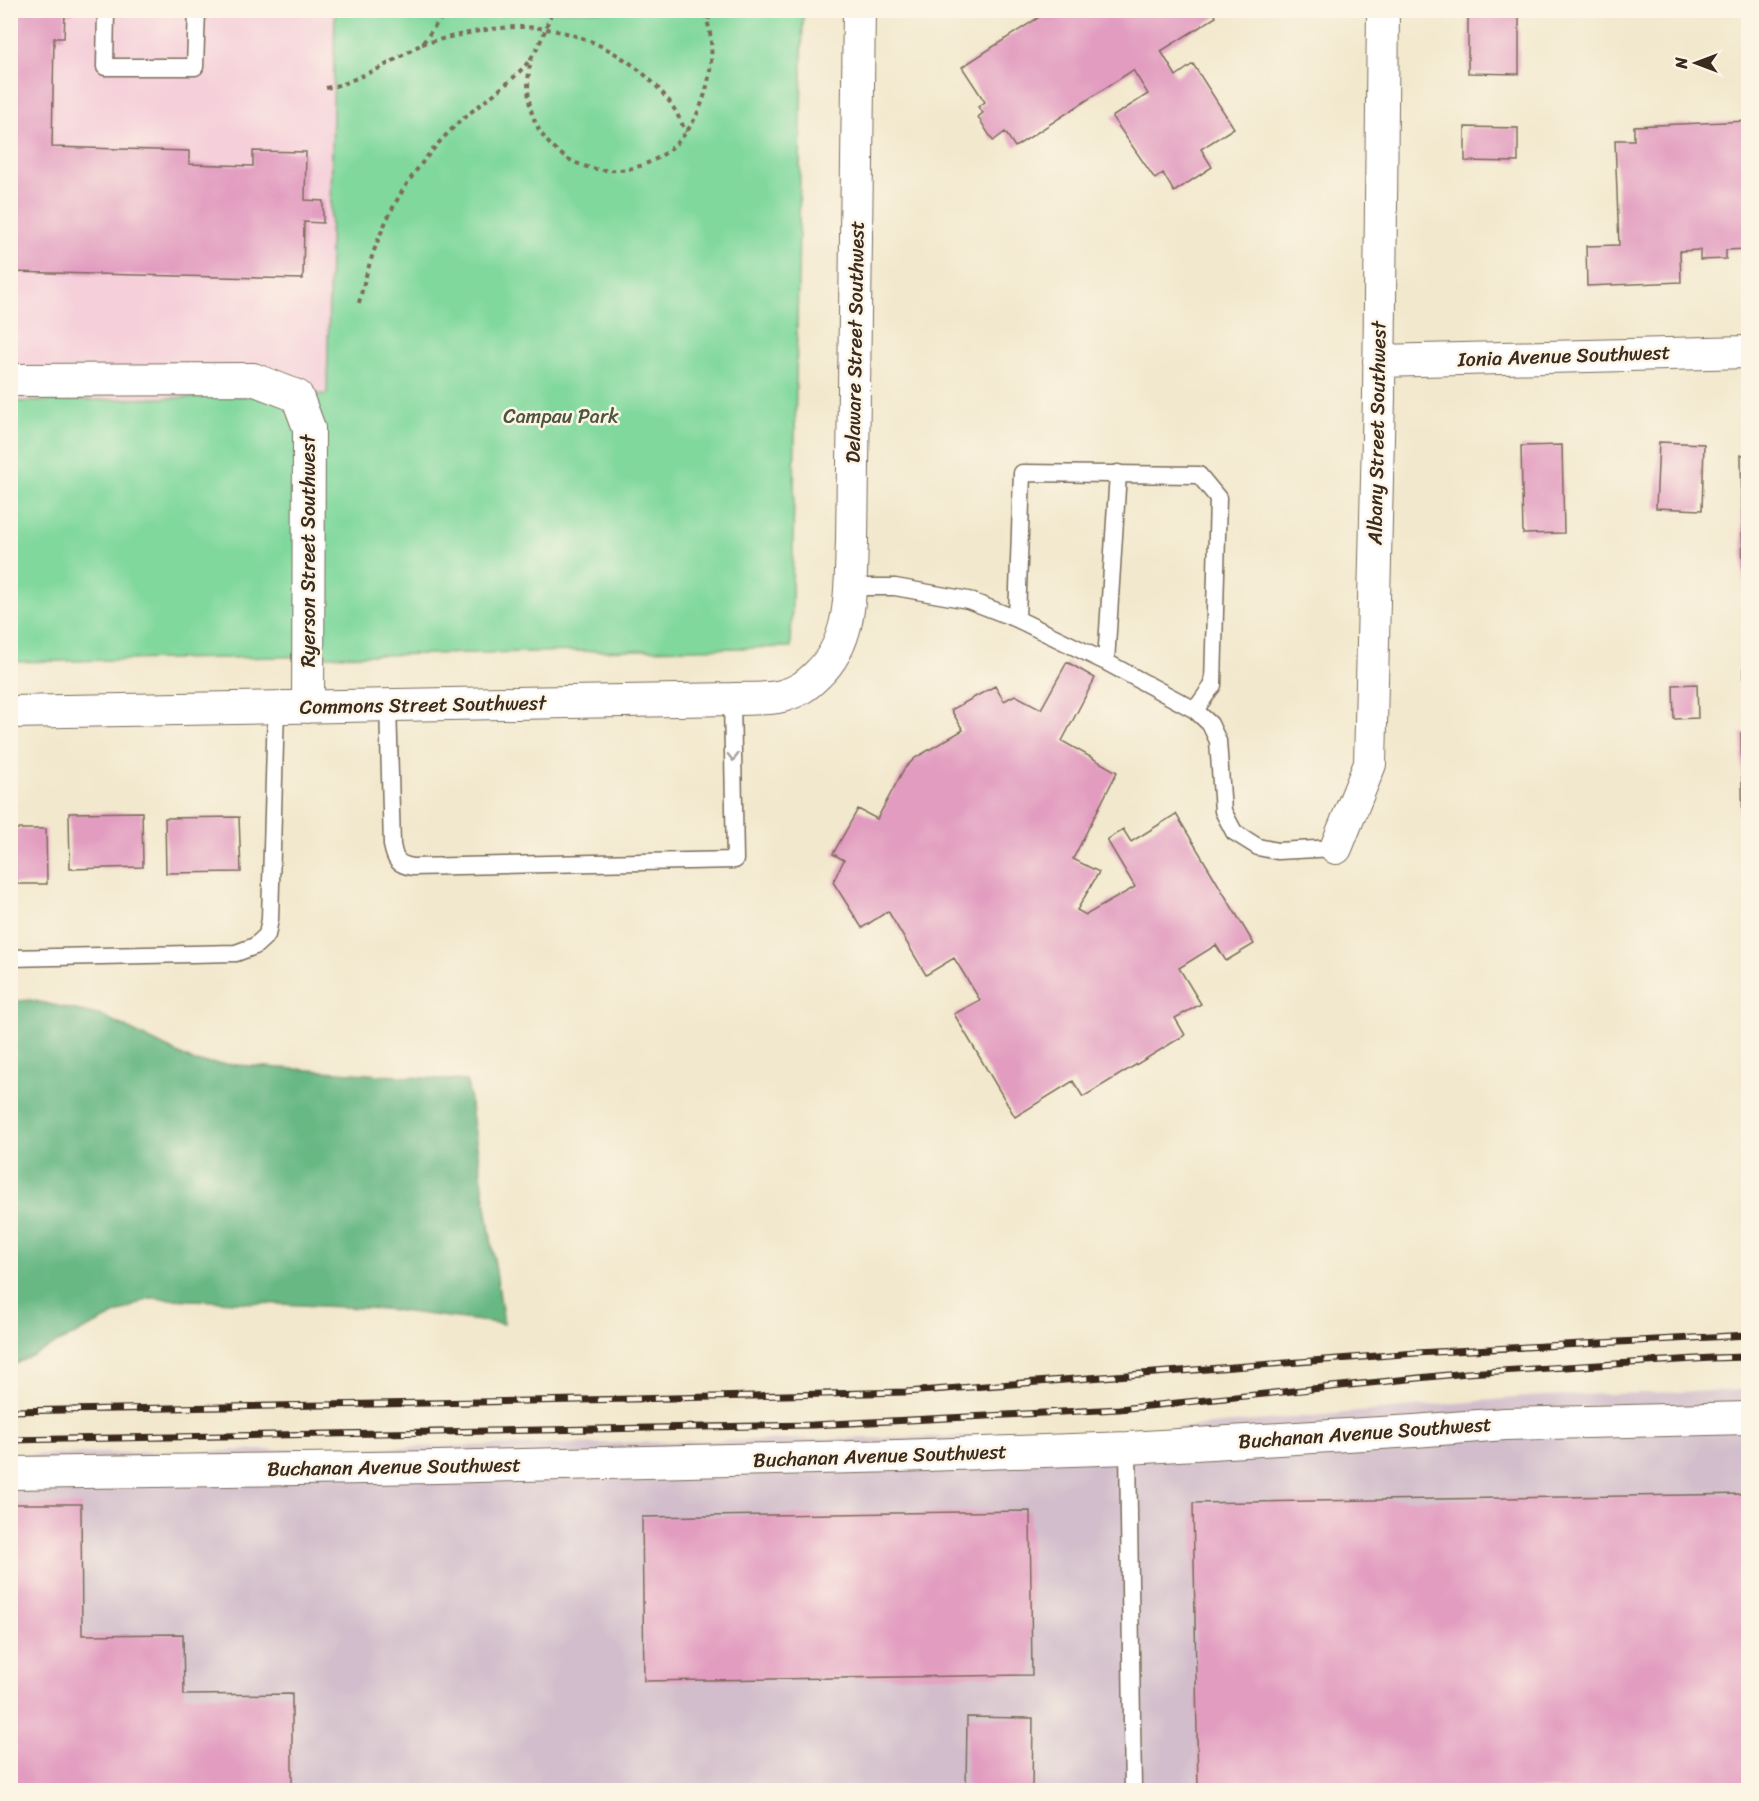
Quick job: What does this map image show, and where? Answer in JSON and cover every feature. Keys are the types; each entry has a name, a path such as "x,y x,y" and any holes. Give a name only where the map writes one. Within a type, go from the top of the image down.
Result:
{"street":[{"name":"Delaware Street Southwest","path":"825,668 840,644 847,622 850,587 860,10"},
{"name":"Albany Street Southwest","path":"1336,848 1370,764 1379,362 1383,10"},
{"name":"Ionia Avenue Southwest","path":"1379,362 1749,351"},
{"name":"Ryerson Street Southwest","path":"10,380 253,379 297,396 309,428 308,707"},
{"name":"Commons Street Southwest","path":"10,712 780,697 802,690 825,668"},
{"name":"Buchanan Avenue Southwest","path":"10,1473 438,1467 898,1456 1128,1448 1505,1424 1749,1418"}],"lane":[{"path":"106,10 105,67 195,67 197,10"},
{"path":"1017,619 1022,473 1199,475 1218,498 1213,685 1195,710"},
{"path":"1106,662 1118,473"},
{"path":"850,587 895,587 968,600 1017,619 1106,662 1195,710 1210,724 1218,741 1223,811 1234,832 1258,847 1277,851 1336,848"},
{"path":"388,705 394,856 401,865 424,867 735,860 732,699"},
{"path":"10,958 237,953 255,946 267,935 270,908 276,708"},
{"path":"1128,1448 1133,1791"}],"path":[{"path":"422,44 447,10"},
{"path":"359,303 377,239 411,177 452,129 517,74 532,56 546,30 552,10"},
{"path":"703,10 709,24"},
{"path":"532,56 528,81 531,112 553,148 578,164 608,171 645,166 660,158 678,143 701,106 712,59 709,10"},
{"path":"326,88 343,84 380,68 422,44 498,29 535,28 583,38 613,52 642,73 667,98 686,132"}],"shaded area":[{"path":"10,11 335,11 327,395 11,402"},
{"path":"1748,1390 1748,1790 11,1790 10,1455 1122,1433 1537,1396"}],"green space":[{"name":"Campau Park","path":"335,11 803,11 791,647 11,662 10,402 327,394"},
{"path":"30,1000 103,1016 195,1062 467,1081 504,1324 384,1309 149,1298 11,1366 11,1002"}],"building":[{"path":"10,10 74,10 74,14 65,14 64,38 54,38 52,147 189,151 189,164 253,166 253,151 306,152 305,200 323,201 323,223 304,222 303,279 10,272"},
{"path":"1050,10 1212,10 1216,17 1161,51 1176,76 1193,64 1234,128 1201,149 1212,167 1174,192 1163,173 1155,179 1112,117 1148,94 1133,70 1015,147 1005,132 993,141 978,117 983,113 978,107 985,102 962,67"},
{"path":"1468,10 1519,10 1519,74 1468,73"},
{"path":"1748,121 1748,249 1726,250 1726,259 1700,260 1700,250 1680,251 1681,282 1587,286 1586,246 1619,245 1615,140 1634,140 1634,126"},
{"path":"1465,127 1518,128 1518,162 1465,161"},
{"path":"1659,442 1704,444 1702,510 1656,508"},
{"path":"1562,445 1564,533 1523,534 1521,446"},
{"path":"1741,455 1748,455 1748,581 1743,581"},
{"path":"1743,639 1748,639 1748,717 1745,717"},
{"path":"1067,662 1095,678 1062,741 1117,772 1073,859 1099,872 1077,910 1086,915 1135,887 1107,840 1123,829 1131,842 1176,814 1254,944 1226,961 1216,945 1179,968 1201,1004 1175,1018 1185,1035 1083,1097 1073,1081 1015,1117 954,1014 980,1000 954,958 926,975 888,911 862,928 833,882 844,860 833,854 858,809 877,819 904,769 915,758 963,730 951,710 995,686 1004,701 1015,695 1041,709"},
{"path":"1697,684 1698,718 1674,719 1673,685"},
{"path":"1741,733 1748,733 1748,836 1743,836"},
{"path":"142,812 143,867 70,869 69,813"},
{"path":"239,817 241,872 166,873 165,818"},
{"path":"10,829 46,829 47,884 10,884"},
{"path":"1748,1494 1748,1790 1198,1790 1193,1503"},
{"path":"10,1504 81,1504 82,1635 183,1634 184,1695 292,1694 292,1790 10,1790"},
{"path":"1030,1511 1032,1675 644,1681 642,1517"},
{"path":"967,1717 1033,1718 1032,1790 966,1790"}],"railway":[{"path":"10,1411 906,1392 1416,1353 1748,1335"},
{"path":"10,1440 813,1425 1119,1409 1467,1373 1748,1357"}]}
